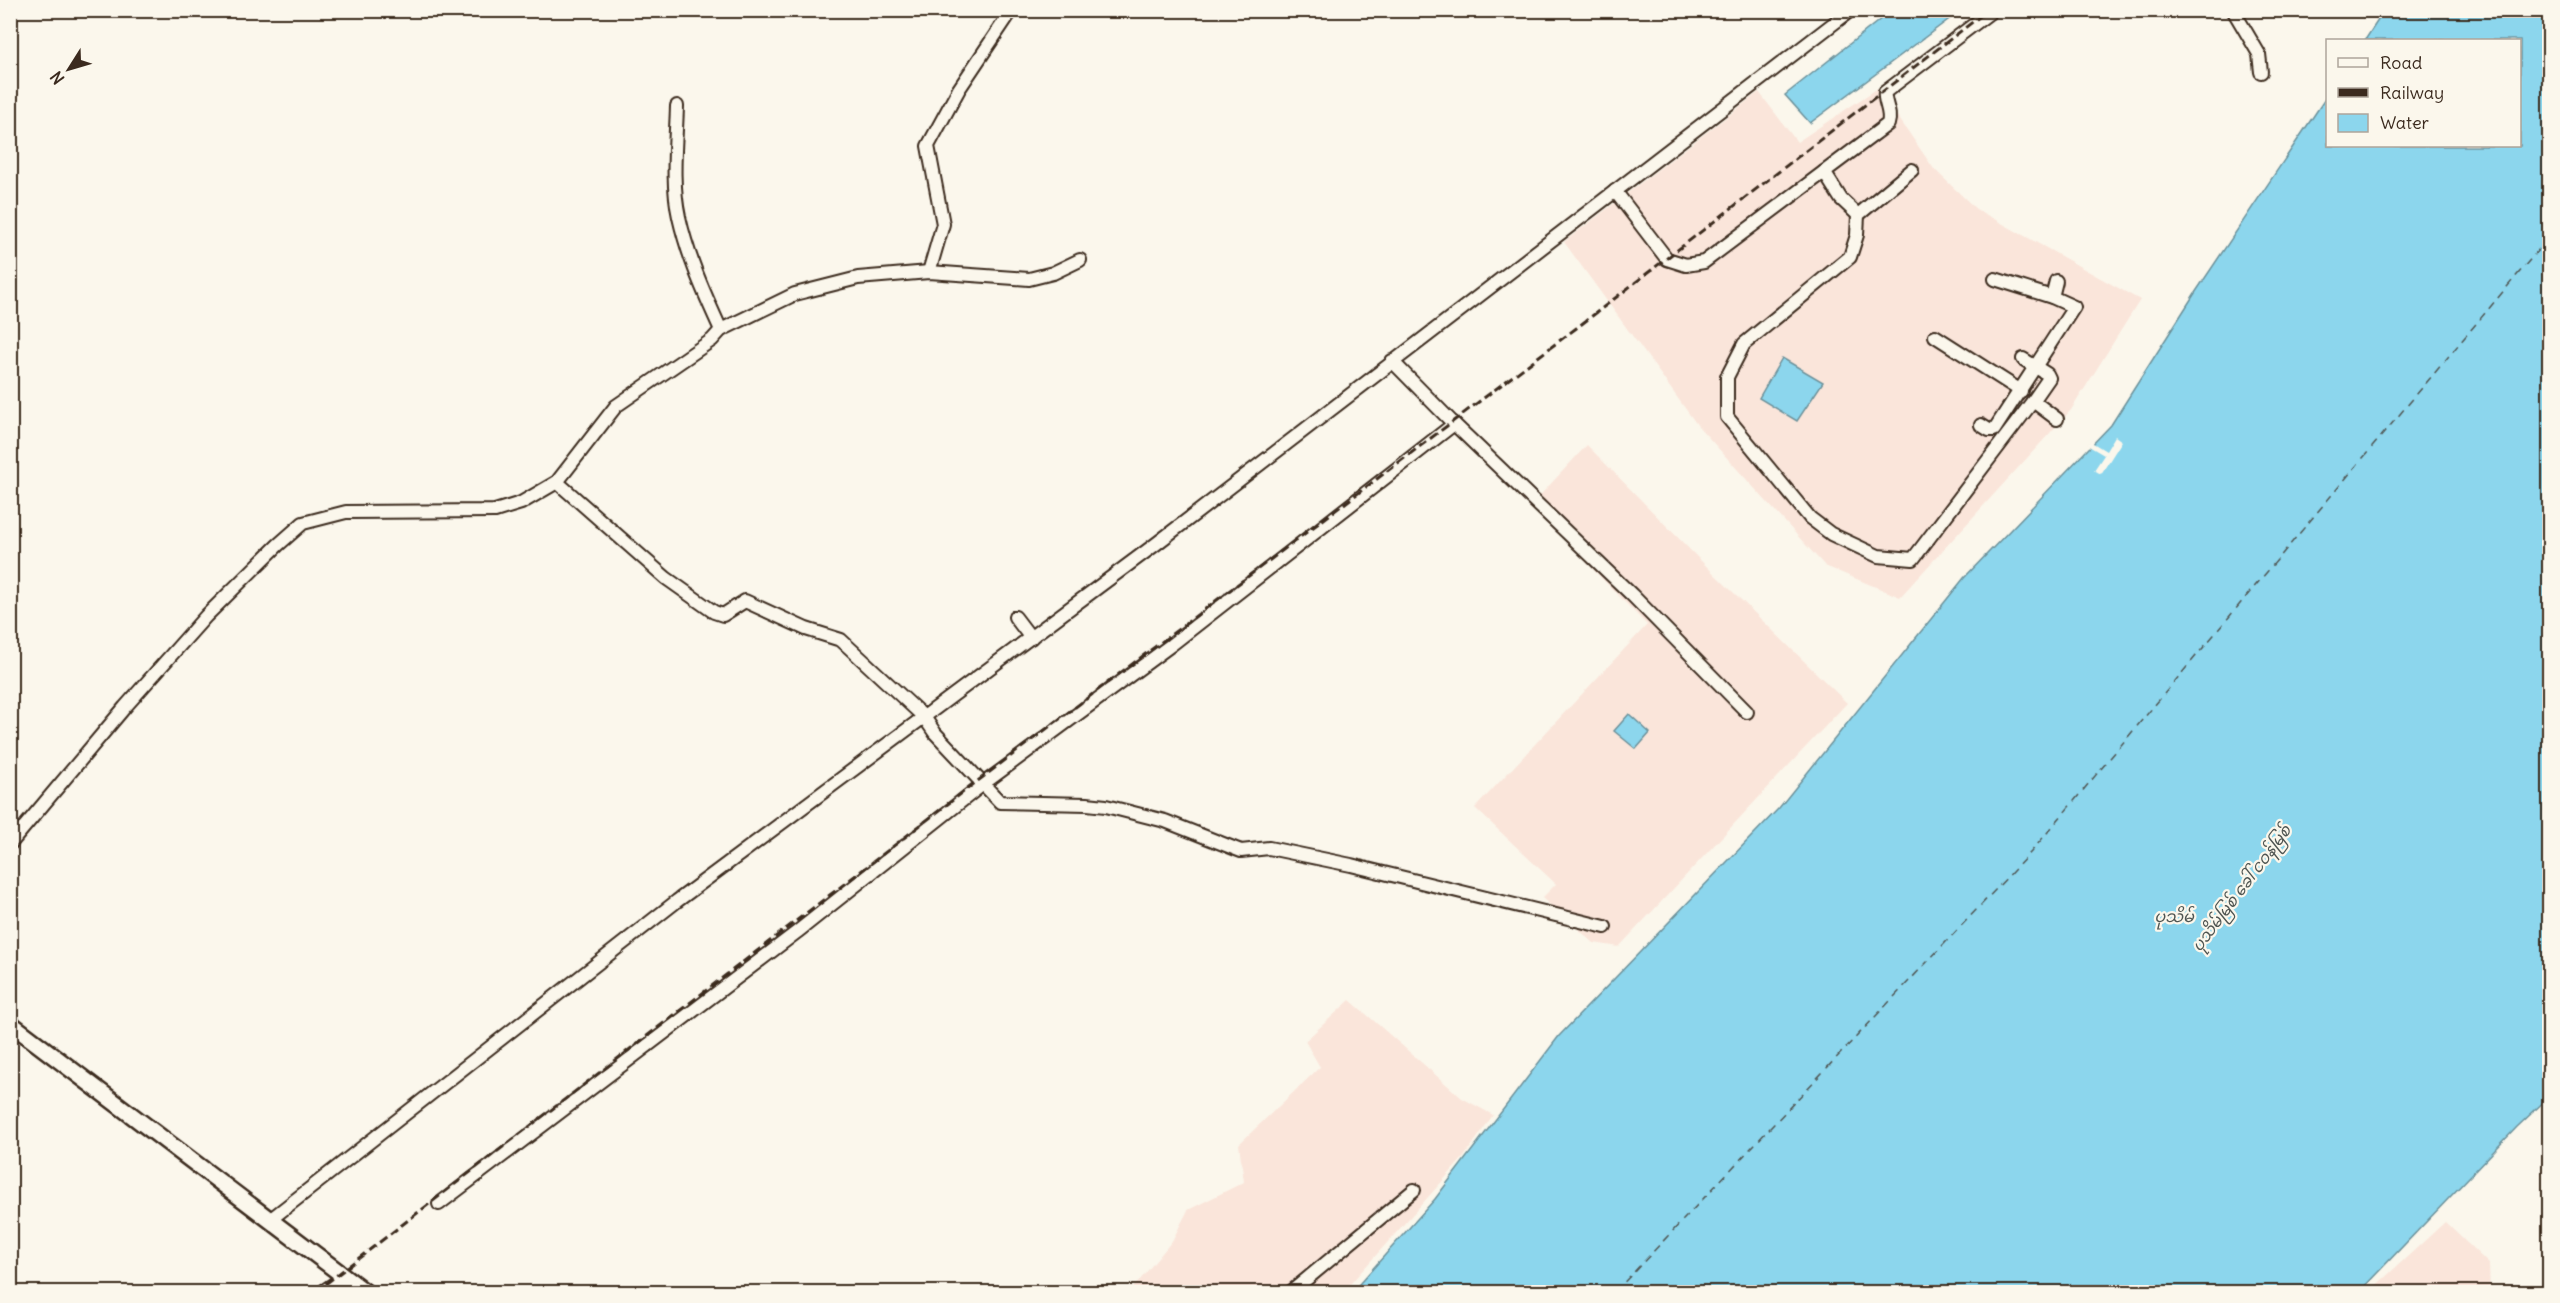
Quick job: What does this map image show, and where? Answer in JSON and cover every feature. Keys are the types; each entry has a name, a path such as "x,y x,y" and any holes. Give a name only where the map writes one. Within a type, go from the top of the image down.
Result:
{"street":[{"path":"929,272 943,224 928,146 959,88 1012,10"},
{"path":"271,1219 677,901 1156,544 1851,10"},
{"path":"1615,191 1668,259 1686,265 1704,262 1888,124 1890,118 1885,92 1993,10"},
{"path":"2233,10 2259,54 2261,72"},
{"path":"677,106 674,164 679,216 694,268 721,330"},
{"path":"1912,170 1858,215 1857,235 1850,257 1744,344 1727,377 1727,417 1810,518 1831,534 1878,556 1913,559 2049,378 2047,374 2023,359"},
{"path":"1824,172 1841,199 1858,215"},
{"path":"10,844 125,707 206,616 278,544 303,523 346,513 495,511 521,503 557,482 616,406 712,340 721,330 795,294 858,278 929,272 1029,279 1053,273 1080,260"},
{"path":"1981,425 1994,430 2074,307 2052,297 1995,279"},
{"path":"2052,297 2056,281"},
{"path":"1935,336 2021,391"},
{"path":"1392,361 1454,424 1624,587 1748,712"},
{"path":"2033,401 2057,419"},
{"path":"439,1204 797,932 982,784 1171,645 1454,424"},
{"path":"557,482 666,578 714,612 723,615 745,602 806,629 841,640 924,717 935,733 1000,802 1106,806 1165,821 1241,850 1269,848 1352,865 1605,927"},
{"path":"1016,617 1031,638"},
{"path":"10,1023 271,1219 365,1293"},
{"path":"1291,1293 1414,1190"},
{"path":"322,1293 344,1276"}],"shaded area":[{"path":"1878,88 1934,169 1976,209 2140,300 2071,410 1900,597 1825,566 1698,426 1564,242 1759,92 1797,142"},
{"path":"1587,445 1698,558 1847,703 1619,947 1594,943 1542,898 1556,884 1475,808 1647,625 1531,505"},
{"path":"1350,1000 1462,1098 1493,1115 1464,1157 1343,1292 1211,1292 1204,1287 1196,1292 1130,1292 1172,1241 1188,1210 1244,1182 1239,1144 1320,1067 1305,1041"},
{"path":"2445,1222 2489,1264 2490,1292 2369,1292"}],"water":[{"path":"1891,11 1960,11 1810,123 1785,95"},
{"name":"ပုသိမ်","path":"2384,11 2549,11 2549,1097 2517,1127 2359,1292 1352,1292 1435,1199 1559,1036 1779,808 1964,578 2111,425 2195,293 2326,97 2326,147 2521,147 2521,39 2366,39"},
{"path":"1782,358 1823,382 1797,421 1759,398"},
{"path":"1629,714 1650,733 1636,749 1614,731"}],"pier":[{"path":"2115,436 2122,441 2101,474 2094,470 2104,455 2087,445 2093,439 2093,443 2106,451"}],"ferry route":[{"path":"1615,1292 2031,852 2550,236"}],"railway":[{"path":"315,1292 979,780 1579,326 1988,10"}],"water label":[{"name":"ပုသိမ်မြစ် ခေါ် ငဝန်မြစ်","path":"2241,888"}]}
